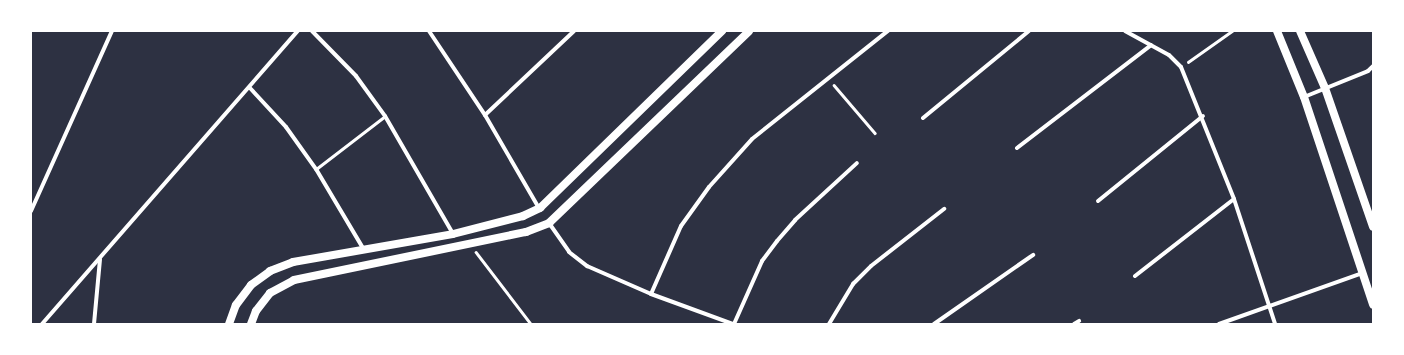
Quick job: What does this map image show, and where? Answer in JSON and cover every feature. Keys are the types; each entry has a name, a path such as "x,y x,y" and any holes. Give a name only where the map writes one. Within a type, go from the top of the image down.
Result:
{"main road":[{"path":"229,324 236,305 251,285 270,271 293,262 363,248 453,234 523,216 540,208 722,31"},
{"path":"251,324 256,311 270,293 294,280 526,232 549,223 749,31"},
{"path":"1277,31 1304,97 1373,305"},
{"path":"1300,31 1325,88 1373,227"}],"street":[{"path":"31,211 112,31"},
{"path":"42,324 250,88 298,31"},
{"path":"312,31 356,76 385,116 453,234"},
{"path":"429,31 485,116 540,208"},
{"path":"485,116 574,31"},
{"path":"651,294 682,226 709,187 752,139 888,31"},
{"path":"923,118 1029,31"},
{"path":"1125,31 1169,55 1181,67 1203,116 1234,199 1275,324"},
{"path":"1017,148 1151,45"},
{"path":"1304,97 1368,71 1373,66"},
{"path":"250,88 286,127 316,169 363,248"},
{"path":"1098,201 1203,116"},
{"path":"549,223 569,252 587,266 651,294 733,324 762,262 777,241 795,220 857,163"},
{"path":"1135,276 1234,199"},
{"path":"829,324 845,296 866,271 944,209"},
{"path":"934,324 1033,255"},
{"path":"94,324 100,259"},
{"path":"1219,324 1362,273"},
{"path":"1074,324 1079,321"}],"lane":[{"path":"316,169 385,116"}],"path":[{"path":"1181,67 1232,31"},
{"path":"828,78 875,133"},
{"path":"469,244 531,324"}]}
